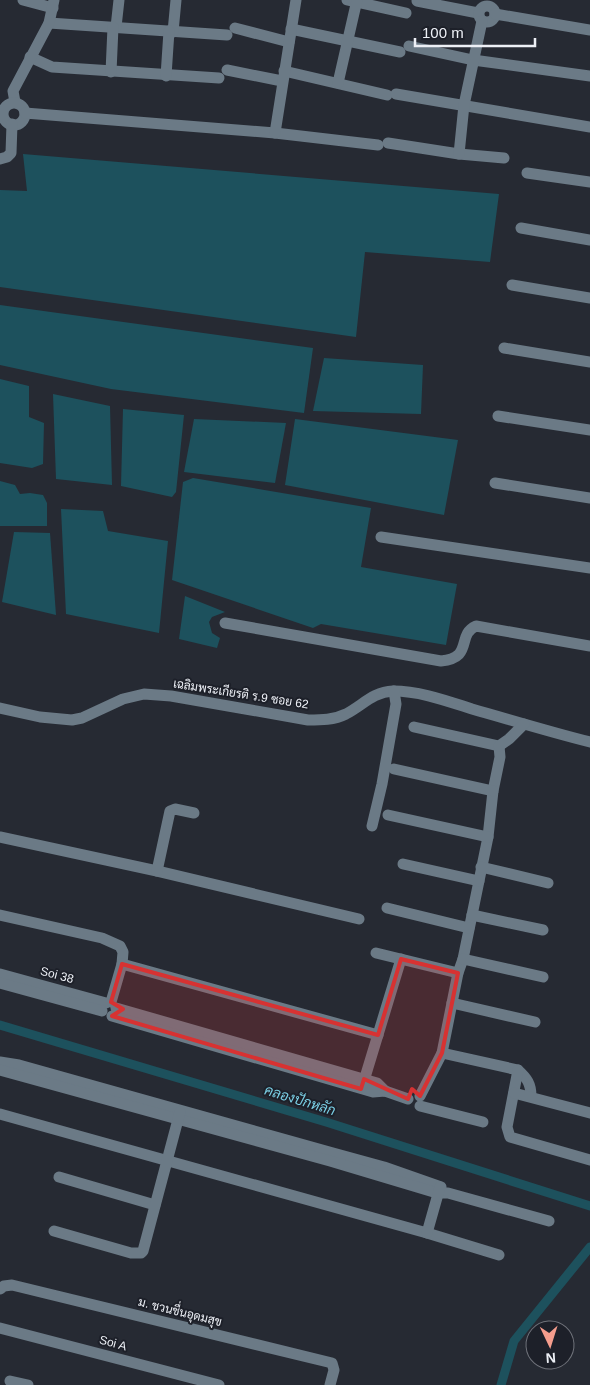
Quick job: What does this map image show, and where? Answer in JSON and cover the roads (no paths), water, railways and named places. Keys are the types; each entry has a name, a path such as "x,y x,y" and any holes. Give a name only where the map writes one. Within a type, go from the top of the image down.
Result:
{"street":[{"path":"15,102 13,91 50,23 54,4 23,0"},
{"path":"111,72 119,0"},
{"path":"166,76 176,0"},
{"path":"275,133 296,0"},
{"path":"338,83 348,41 353,1 406,13"},
{"path":"417,1 491,21 495,7 590,30"},
{"path":"459,154 464,106 480,17"},
{"path":"50,23 171,31 231,31 289,42"},
{"path":"291,29 348,41 590,76"},
{"path":"30,57 52,66 111,72 166,76 223,74 283,76 338,83 392,95 590,127"},
{"path":"15,102 24,108 25,113 20,123 12,124 5,121 2,111 9,103 15,102"},
{"path":"25,113 275,133 504,158"},
{"path":"0,159 7,157 11,153 12,124"},
{"path":"527,173 590,182"},
{"path":"521,228 590,240"},
{"path":"512,285 590,298"},
{"path":"504,348 590,362"},
{"path":"498,416 590,430"},
{"path":"495,483 590,498"},
{"path":"381,537 590,568"},
{"path":"225,623 441,661 459,656 470,629 476,626 590,646"},
{"path":"372,826 382,784 396,704 394,691"},
{"name":"เฉลิมพระเกียรติ ร.9 ซอย 62","path":"0,708 40,717 72,720 82,718 122,699 144,694 171,696 308,720 323,720 345,714 378,693 394,691 424,695 590,742"},
{"path":"414,727 499,746 524,724"},
{"path":"420,1101 442,1053 458,973 463,959 488,836 493,791 500,758 499,746"},
{"path":"394,769 493,791"},
{"path":"157,871 170,811 174,809 194,813"},
{"path":"388,815 488,836"},
{"path":"0,837 157,871 359,919"},
{"path":"403,864 479,881"},
{"path":"481,867 548,883"},
{"path":"387,908 469,928"},
{"path":"472,915 543,930"},
{"path":"0,916 113,942 120,946 123,952 122,964 110,1008"},
{"path":"376,953 458,973"},
{"path":"363,1084 401,959"},
{"path":"463,959 543,977"},
{"path":"122,964 378,1035"},
{"name":"Soi 38","path":"0,974 110,1008"},
{"path":"0,982 110,1008 363,1084 372,1092 384,1091 408,1099 413,1094 420,1101 483,1122"},
{"path":"452,1003 535,1022"},
{"path":"442,1053 518,1070 530,1083 531,1096"},
{"path":"0,1062 19,1065 70,1084"},
{"path":"0,1069 70,1084 331,1157 384,1167 442,1191 549,1221"},
{"path":"518,1070 507,1127 510,1136 590,1160"},
{"path":"514,1092 590,1113"},
{"path":"0,1114 500,1255"},
{"path":"54,1231 131,1253 141,1253 179,1115"},
{"path":"59,1177 155,1205"},
{"path":"427,1233 442,1191"},
{"name":"ม. ชวนชื่นอุดมสุข","path":"0,1289 12,1284 332,1363 334,1370 330,1385"},
{"name":"Soi A","path":"0,1328 218,1385"},
{"path":"10,1381 28,1385"}],"water":[{"path":"23,154 499,194 490,262 365,252 356,337 0,287 0,190 27,191"},
{"path":"0,305 313,348 304,413 111,389 0,365"},
{"path":"324,358 423,365 421,414 313,411"},
{"path":"0,379 29,386 29,417 44,423 43,464 32,468 0,463"},
{"path":"53,394 110,406 112,485 56,479"},
{"path":"123,409 184,415 176,492 172,497 121,486"},
{"path":"194,419 286,423 275,483 184,472"},
{"path":"295,419 458,440 444,515 285,485"},
{"path":"193,478 371,508 361,567 457,584 446,645 321,624 313,628 172,580 183,482"},
{"path":"0,481 15,485 20,494 43,495 47,503 47,526 0,526"},
{"path":"61,509 103,511 108,531 168,541 159,633 66,614"},
{"path":"14,532 50,533 56,615 2,602"},
{"path":"185,596 225,612 212,617 209,622 212,633 220,638 217,648 179,639"}],"waterway":[{"name":"คลองปักหลัก","path":"0,1025 326,1122 590,1206"},
{"path":"501,1385 514,1341 590,1247"}]}
